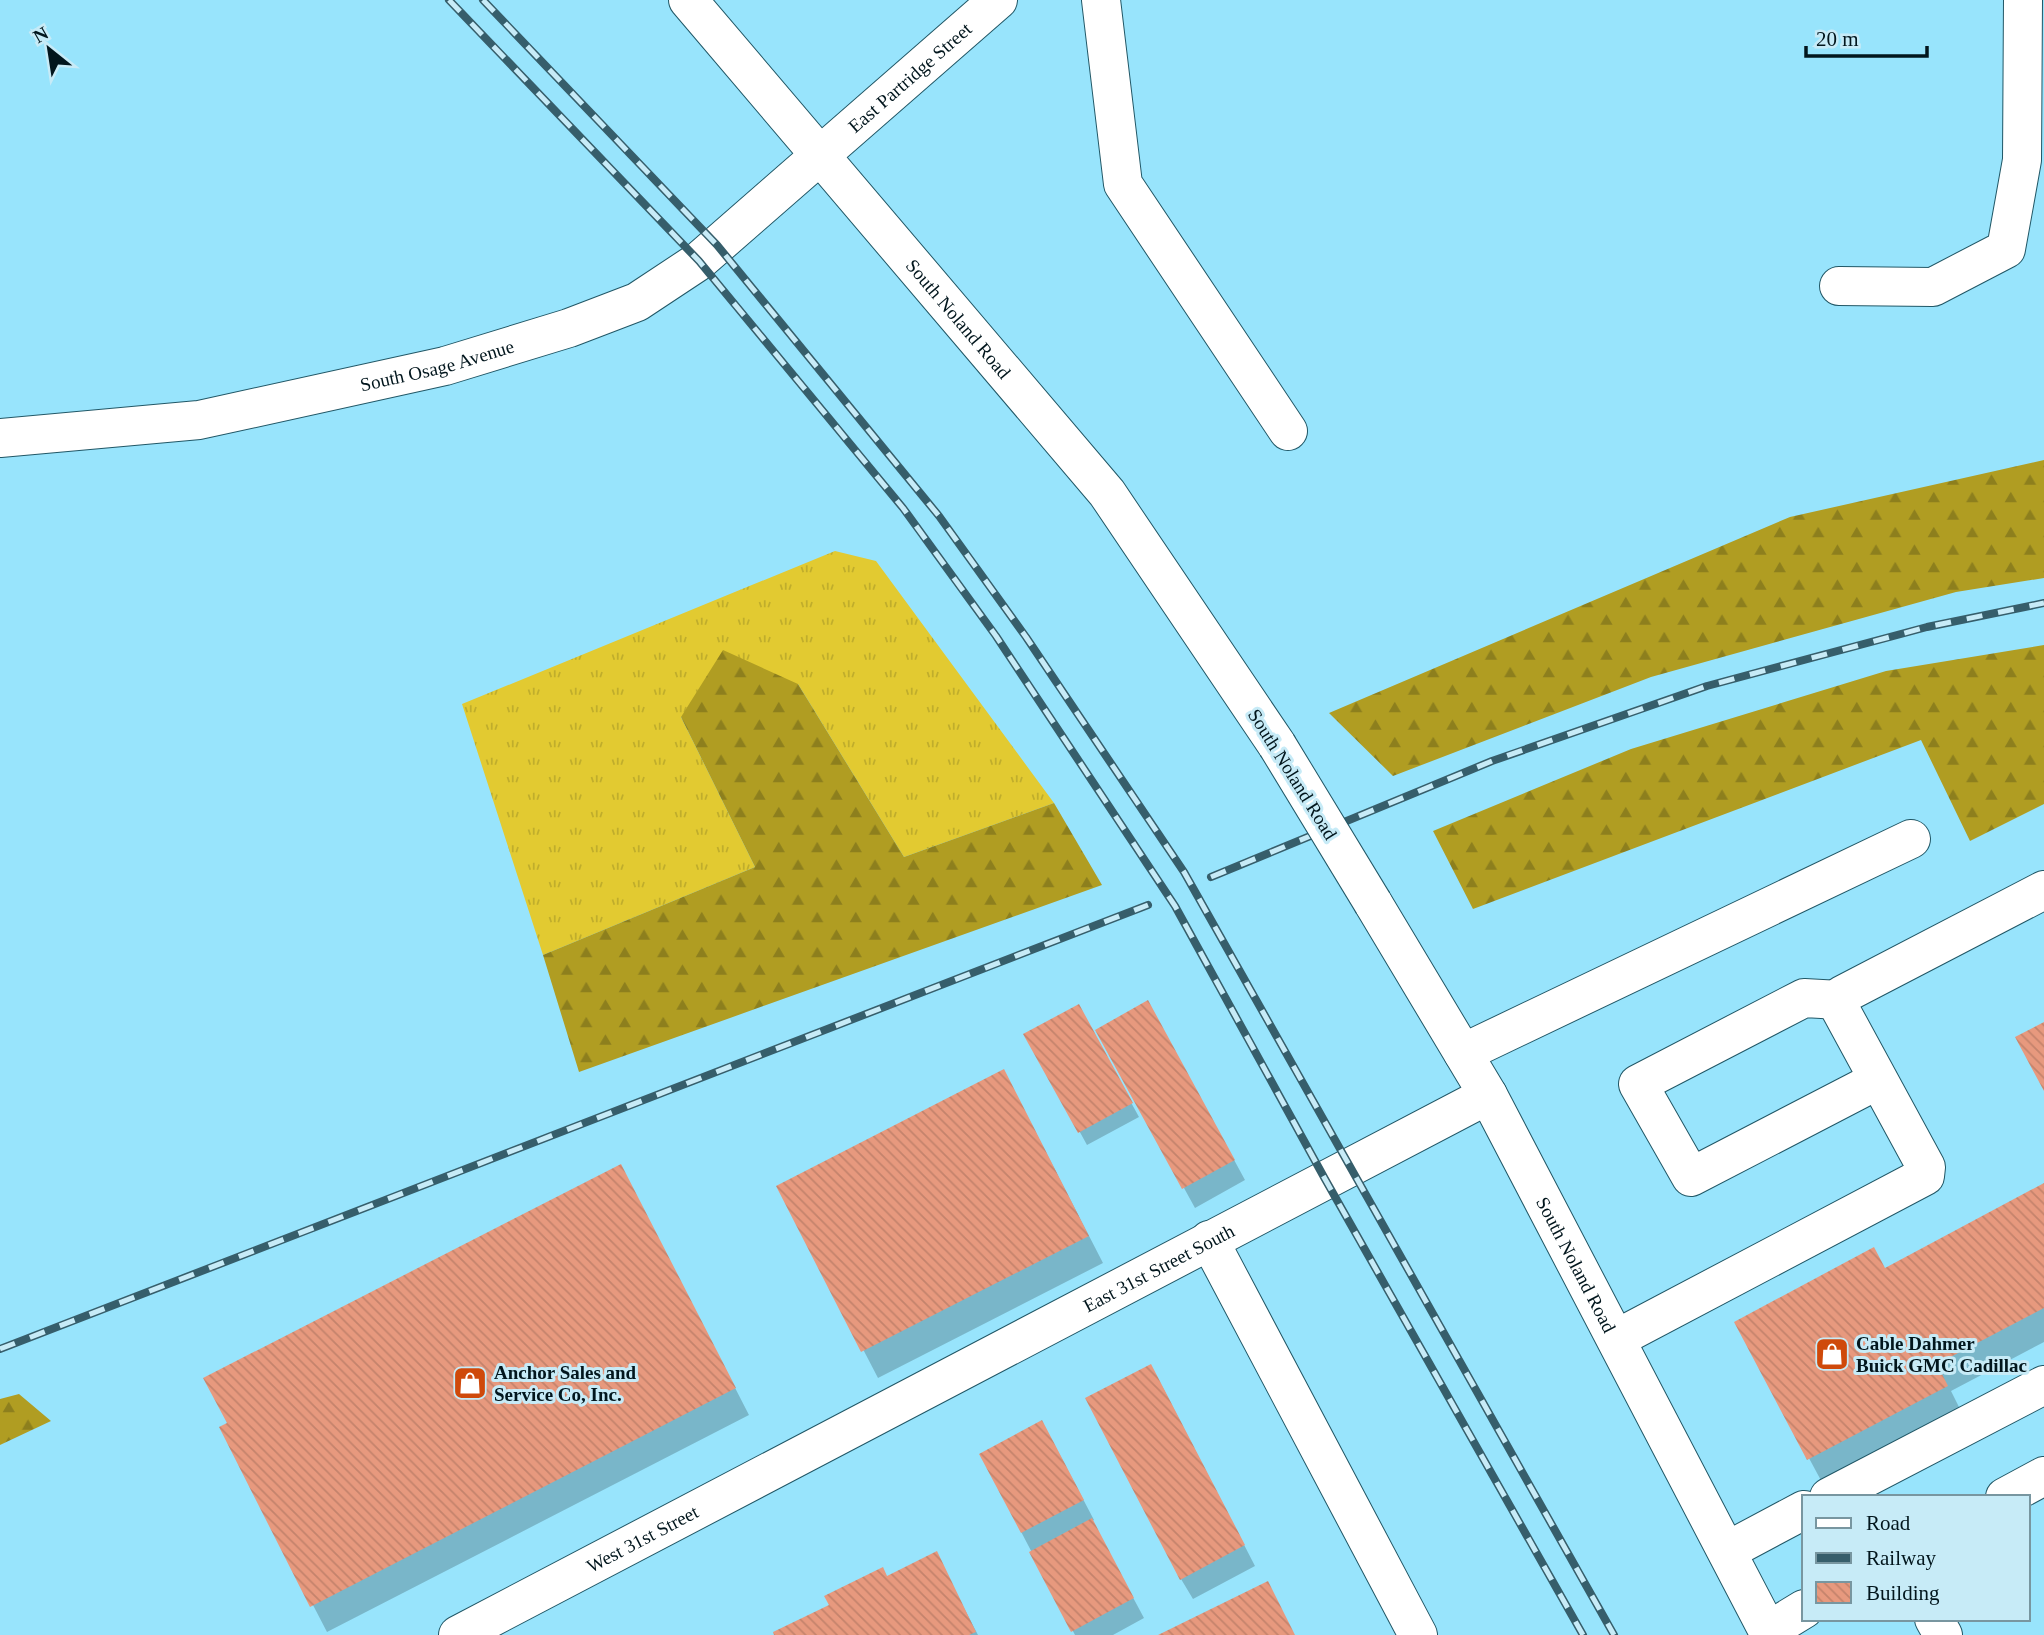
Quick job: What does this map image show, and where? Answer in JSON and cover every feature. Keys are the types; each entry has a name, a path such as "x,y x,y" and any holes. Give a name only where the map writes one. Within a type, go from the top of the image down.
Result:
{"street":[{"name":"South Noland Road","path":"688,0 1107,493 1278,745 1489,1095 1769,1633"},
{"name":"East Partridge Street","path":"821,154 998,0"},
{"path":"1101,0 1123,184 1288,431"},
{"path":"1839,286 1933,287 2006,249 2022,160 2022,0"},
{"name":"South Osage Avenue","path":"0,438 198,420 445,366 569,328 637,302 699,261 821,154"},
{"path":"1463,1053 1911,839"},
{"path":"1616,1339 1925,1176 1926,1167 1839,1007 1842,995 2044,890"},
{"path":"1840,1000 1804,998 1638,1084 1691,1177 1878,1080"},
{"name":"East 31st Street South","path":"827,1441 1489,1095"},
{"path":"1209,1240 1418,1635"},
{"path":"1833,1495 2044,1385"},
{"name":"West 31st Street","path":"458,1635 827,1441"},
{"path":"2009,1495 2044,1476"},
{"path":"1727,1551 1802,1511"},
{"path":"1769,1633 1802,1610"}],"green space":[{"path":"2044,460 2044,578 1956,592 1651,677 1393,776 1329,713 1790,517"},
{"path":"835,551 876,561 1054,803 904,857 798,684 681,717 755,867 543,955 462,704"},
{"path":"2044,645 2044,804 1970,841 1921,740 1473,909 1433,831 1631,749 1886,671"},
{"path":"723,650 798,684 904,857 1054,803 1102,885 579,1072 543,955 755,867 681,717"},
{"path":"19,1394 51,1421 0,1445 0,1399"}],"building":[{"path":"1148,1000 1235,1160 1182,1189 1095,1030"},
{"path":"1079,1004 1133,1103 1078,1133 1023,1034"},
{"path":"2044,1022 2044,1091 2015,1037"},
{"path":"1004,1069 1089,1236 861,1352 776,1186"},
{"name":"Anchor Sales and Service Co, Inc.","path":"621,1164 736,1388 310,1607 219,1427 227,1423 203,1378"},
{"path":"2044,1183 2044,1308 1937,1364 1948,1386 1807,1460 1734,1322 1874,1247 1885,1268"},
{"path":"1151,1364 1245,1545 1180,1580 1085,1398"},
{"path":"1042,1420 1084,1500 1021,1533 979,1454"},
{"path":"1092,1518 1134,1598 1071,1632 1029,1552"},
{"path":"937,1551 976,1632 969,1635 774,1635 773,1632 829,1605 824,1596 883,1567 887,1576"},
{"path":"1268,1581 1295,1635 1158,1635"}],"railway":[{"path":"449,0 699,261 903,508 996,636 1175,906 1325,1179 1583,1635"},
{"path":"483,0 717,245 939,516 1026,637 1184,872 1614,1635"},
{"path":"1211,877 1492,761 1707,686 1927,627 2044,603"},
{"path":"0,1349 1148,905"}],"place":[{"name":"Cable Dahmer Buick GMC Cadillac","path":"1832,1354"},
{"name":"Anchor Sales and Service Co, Inc.","path":"470,1383"}]}
